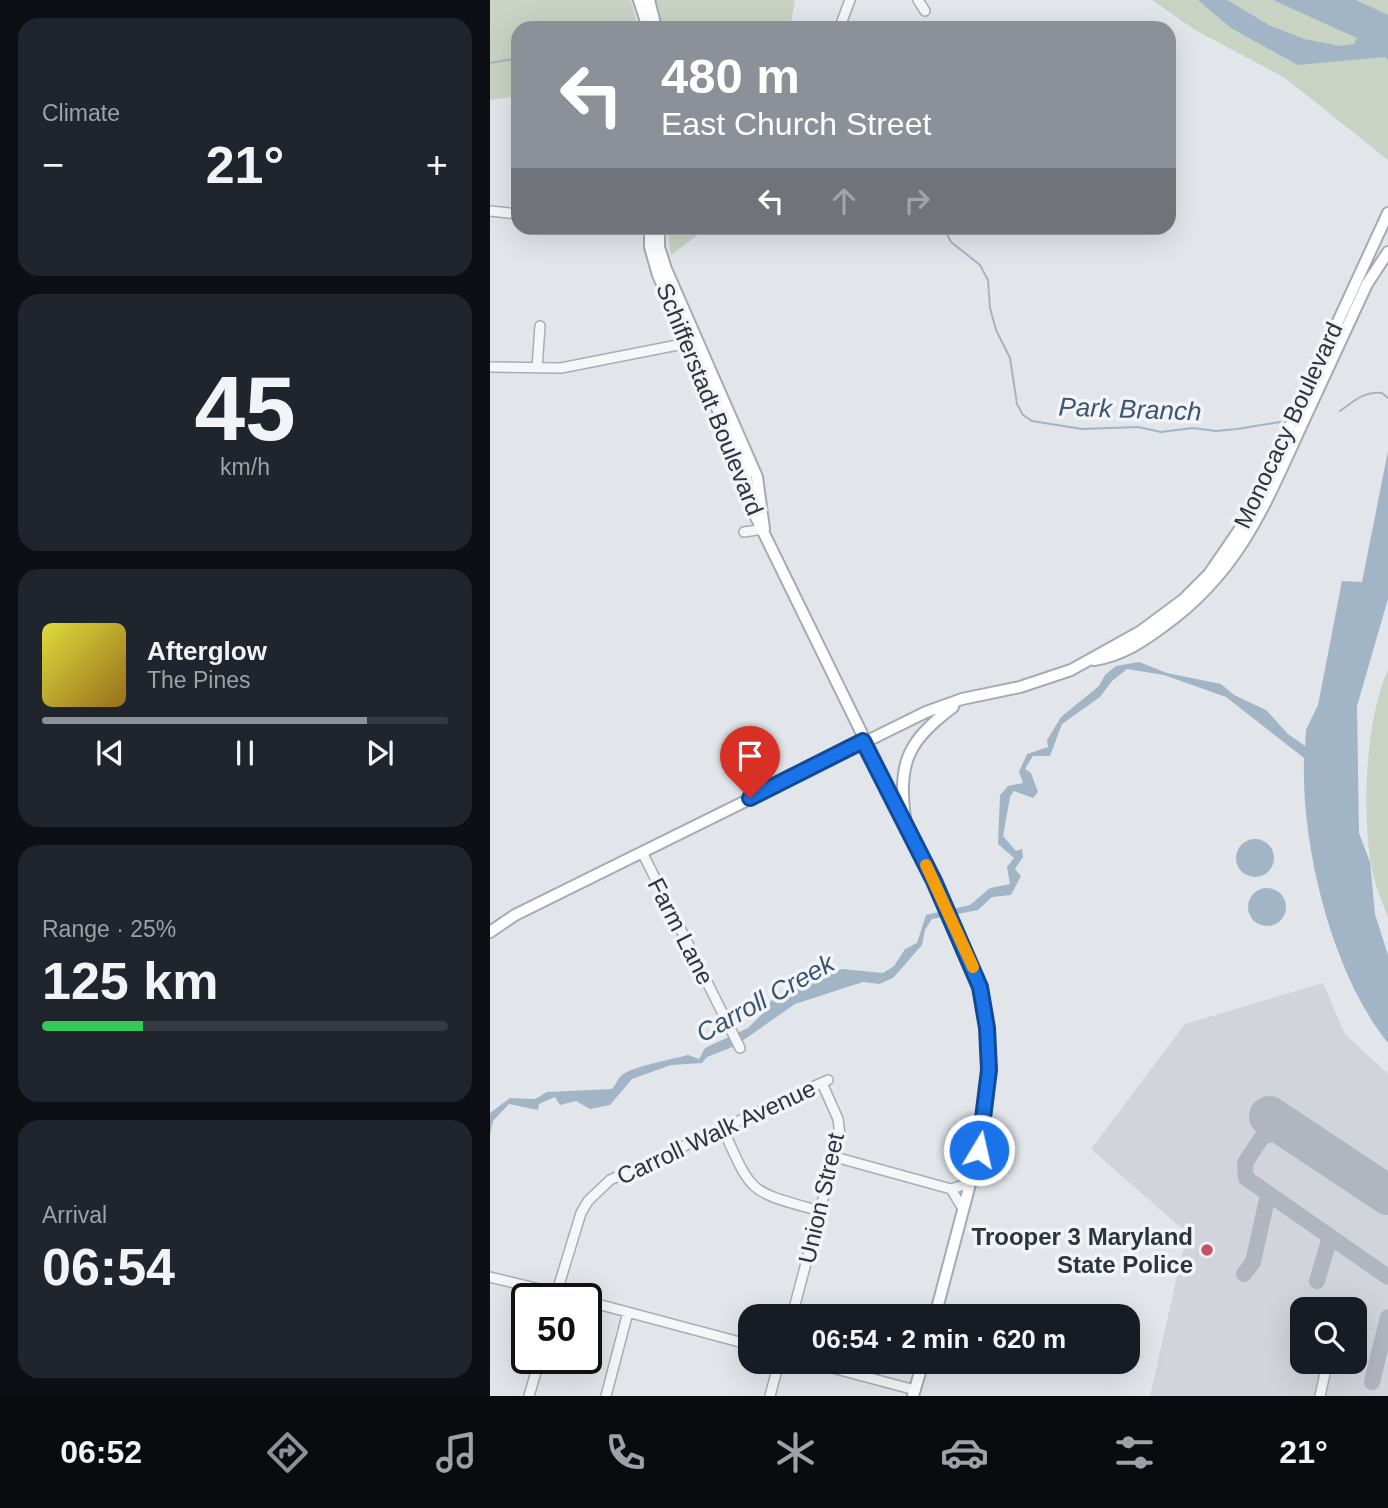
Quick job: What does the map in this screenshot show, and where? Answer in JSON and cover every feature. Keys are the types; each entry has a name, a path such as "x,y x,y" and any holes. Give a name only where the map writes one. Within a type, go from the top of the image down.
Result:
{"main road":[{"path":"639,0 646,21"},
{"path":"649,0 654,21"},
{"name":"Monocacy Boulevard","path":"490,932 515,915 863,741 962,699 1046,680 1088,661 1141,631 1184,599 1209,575 1248,517 1388,213"},
{"name":"Schifferstadt Boulevard","path":"650,235 652,256 693,342"},
{"name":"Schifferstadt Boulevard","path":"659,235 659,247 666,270 744,470 755,515 863,741"},
{"name":"Monocacy Boulevard","path":"1088,661 1113,657 1152,635 1191,607 1225,570 1266,504 1367,284 1388,251"},
{"path":"907,827 902,779 908,754 918,736 962,699"},
{"path":"863,741 965,948 980,987 987,1028 989,1070 979,1150 938,1304"},
{"path":"914,1393 920,1374"}],"street":[{"path":"842,21 850,0"},
{"path":"919,0 925,11"},
{"path":"490,211 511,213"},
{"path":"537,368 540,326"},
{"path":"490,367 576,366 693,342"},
{"path":"744,532 764,529"},
{"name":"Farm Lane","path":"642,852 740,1048"},
{"name":"Carroll Walk Avenue","path":"559,1283 581,1213 595,1192 610,1180 825,1081"},
{"name":"Union Street","path":"795,1304 840,1135 838,1119 825,1081"},
{"path":"723,1129 741,1170 757,1191 820,1211"},
{"path":"835,1157 951,1189 970,1183"},
{"path":"951,1189 963,1209"},
{"path":"490,1277 511,1283"},
{"path":"602,1305 738,1342"},
{"path":"606,1396 628,1312"},
{"path":"529,1396 535,1374"},
{"path":"770,1396 776,1374"},
{"path":"850,1374 914,1393"},
{"path":"1320,1396 1325,1374"}],"shaded area":[{"path":"1323,983 1345,1034 1388,1074 1388,1396 1150,1396 1187,1233 1091,1149 1185,1024"}],"green space":[{"path":"490,0 631,0 636,21 511,21 511,97 490,100"},
{"path":"653,0 795,0 791,21 660,21"},
{"path":"1152,0 1388,0 1388,160 1285,78 1195,30"},
{"path":"668,235 698,235 671,255"},
{"path":"1388,669 1388,917 1370,860 1367,789 1374,714"}],"water":[{"path":"1198,0 1227,0 1269,25 1304,39 1340,46 1354,44 1357,38 1273,0 1356,0 1388,15 1388,60 1385,57 1298,65 1231,28"},
{"path":"1388,451 1388,599 1357,706 1359,833 1370,862 1375,914 1388,955 1388,1043 1368,1015 1351,982 1324,908 1308,830 1304,758 1226,697 1164,675 1127,669 1112,681 1100,697 1062,724 1050,756 1033,756 1025,769 1031,773 1038,792 1033,798 1014,791 1010,797 1003,836 1016,851 1022,849 1023,857 1015,869 1021,876 1011,895 992,897 978,910 932,919 925,930 922,945 893,978 879,984 863,982 795,1004 735,1046 707,1057 702,1063 671,1065 632,1079 610,1105 590,1109 576,1101 560,1105 555,1097 539,1104 538,1110 509,1104 493,1121 490,1135 490,1113 510,1098 535,1099 547,1092 612,1089 622,1075 635,1069 688,1055 699,1059 705,1048 748,1028 767,1009 773,997 799,985 807,973 818,975 842,969 883,973 894,966 905,949 917,943 926,915 970,905 990,888 1010,884 1007,867 1014,858 998,844 1000,795 1008,786 1023,783 1019,772 1027,754 1048,747 1047,740 1061,717 1099,686 1105,675 1116,666 1139,662 1167,673 1221,684 1234,695 1266,710 1288,734 1305,746 1306,730 1318,705 1342,581 1362,582"},
{"path":"1255,839 1269,844 1274,858 1269,872 1255,877 1241,872 1236,858 1241,844"},
{"path":"1267,888 1281,893 1286,907 1281,921 1267,926 1253,921 1248,907 1253,893"}],"waterway":[{"name":"Park Branch","path":"490,63 511,59"},
{"name":"Park Branch","path":"948,235 951,242 980,265 988,280 990,308 996,330 1010,358 1017,404 1023,415 1032,421 1082,429 1138,427 1161,432 1193,428 1216,431 1280,422"},
{"name":"Park Branch","path":"1340,411 1370,394 1382,393 1388,398"}],"taxiway":[{"path":"1288,1129 1262,1137 1245,1163 1246,1178 1388,1277"},
{"path":"1244,1274 1253,1262 1268,1195"},
{"path":"1317,1281 1330,1237"},
{"path":"1372,1382 1388,1317"}],"runway":[{"path":"1269,1116 1388,1195"}],"slow traffic":[{"path":"926,865 973,967"}],"place":[{"name":"Trooper 3 Maryland State Police","path":"1207,1250"}],"route":[{"path":"750,798 863,741 934,881 980,987 987,1028 989,1070 979,1150"}],"water label":[{"name":"Carroll Creek","path":"765,998"}]}
